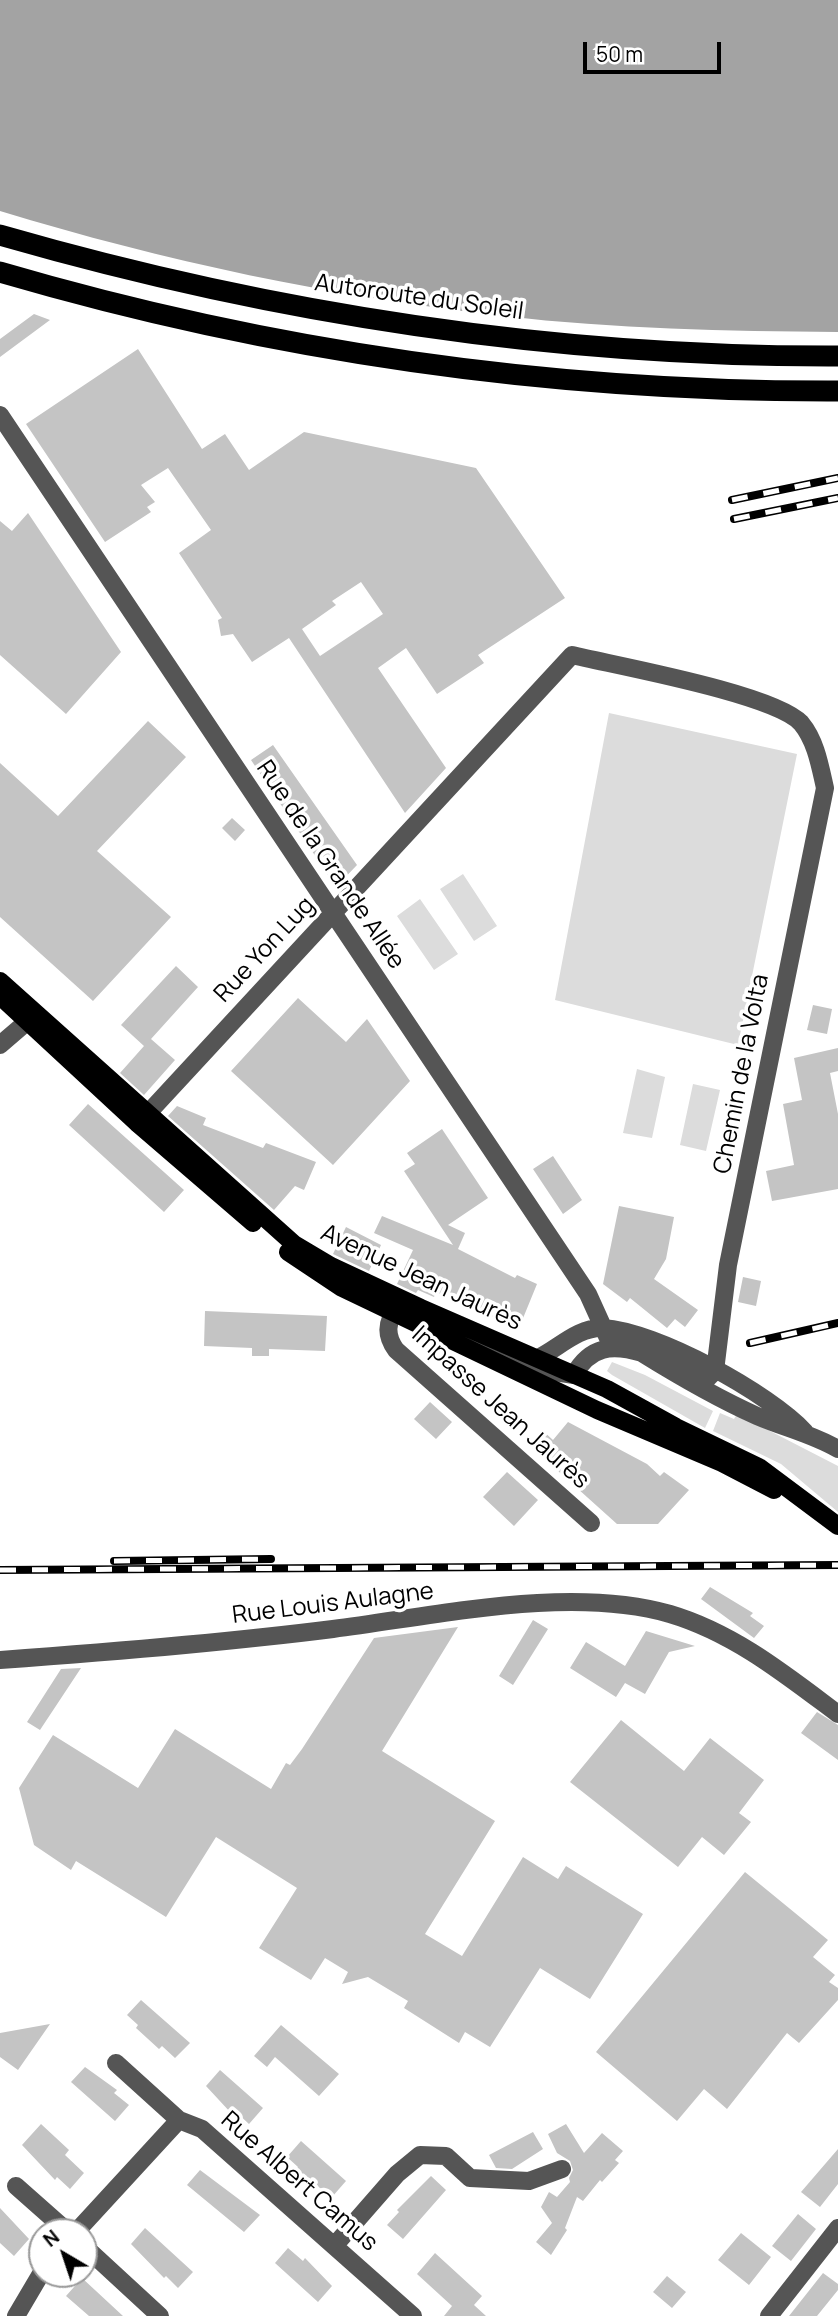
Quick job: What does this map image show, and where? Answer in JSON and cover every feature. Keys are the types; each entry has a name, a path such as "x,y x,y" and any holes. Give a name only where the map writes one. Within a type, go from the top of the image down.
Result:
{"highway":[{"name":"Autoroute du Soleil","path":"0,235 180,283 406,326 606,348 838,356"},
{"path":"0,274 213,328 421,365 639,386 838,391"}],"main road":[{"name":"Avenue Jean Jaurès","path":"0,981 31,1018"},
{"name":"Avenue Jean Jaurès","path":"0,996 31,1018 304,1265 342,1288 568,1396 727,1458"},
{"name":"Avenue Jean Jaurès","path":"142,1119 294,1244 331,1266 536,1359 556,1363 727,1458"},
{"path":"727,1458 785,1484 838,1526"},
{"path":"727,1458 778,1492 838,1539"}],"street":[{"name":"Rue de la Grande Allée","path":"0,415 588,1294 612,1347"},
{"name":"Rue Yon Lug","path":"142,1119 572,655"},
{"name":"Chemin de la Volta","path":"572,655 767,702 800,723 818,756 825,788 728,1265 715,1371"},
{"path":"0,1045 31,1018"},
{"name":"Impasse Jean Jaurès","path":"421,1308 399,1306 394,1312 388,1328 389,1339 396,1350 591,1523"},
{"path":"556,1363 581,1332 603,1328 656,1342 715,1371 790,1415 806,1432"},
{"path":"438,1332 447,1329 512,1359 556,1363"},
{"path":"574,1375 593,1351 612,1347 642,1353 732,1405 782,1427 806,1432 838,1449"},
{"path":"655,1361 669,1362 707,1380 715,1371"},
{"path":"556,1363 568,1396"},
{"name":"Rue Louis Aulagne","path":"0,1660 242,1640 553,1602 609,1604 670,1614 741,1645 838,1714"},
{"name":"Rue Albert Camus","path":"116,2063 179,2120 202,2129 413,2316"},
{"name":"Rue Albert Camus","path":"89,2218 179,2120"},
{"path":"335,2245 397,2174 419,2155 446,2156 470,2178 529,2181 562,2169"},
{"path":"16,2186 52,2218"},
{"path":"769,2316 838,2228"},
{"path":"98,2259 160,2316"},
{"path":"16,2316 33,2288"}],"shaded area":[{"path":"0,0 838,0 838,332 629,327 546,320 376,299 186,261 0,211"},
{"path":"609,713 797,754 738,1045 555,1000"},
{"path":"463,874 497,926 474,941 440,889"},
{"path":"420,899 458,954 434,970 397,916"},
{"path":"637,1069 665,1077 652,1138 623,1133"},
{"path":"693,1084 720,1090 706,1151 680,1145"},
{"path":"612,1362 645,1375 713,1411 705,1428 612,1375 607,1371"},
{"path":"720,1413 734,1419 737,1414 838,1466 838,1512 781,1464 713,1431"}],"building":[{"path":"34,314 50,320 0,357 0,339"},
{"path":"138,349 202,449 225,434 249,470 304,432 476,468 565,598 478,655 484,663 437,694 406,648 378,668 446,768 405,813 289,638 252,662 233,634 221,636 218,620 222,618 179,553 211,530 168,468 141,485 155,502 147,507 151,512 105,542 26,424","holes":["361,582 383,614 320,656 302,629 336,605 332,601"]},
{"path":"28,513 121,652 66,714 0,655 0,521 12,531"},
{"path":"148,721 186,757 97,851 171,917 93,1001 0,917 0,763 58,816"},
{"path":"273,745 357,865 336,887 251,760"},
{"path":"232,818 245,830 235,841 222,828"},
{"path":"176,966 198,987 151,1039 175,1060 144,1095 120,1073 144,1046 121,1025"},
{"path":"298,998 346,1042 367,1019 410,1081 333,1165 231,1071"},
{"path":"813,1005 832,1009 827,1034 807,1030"},
{"path":"838,1048 838,1071 830,1073 838,1114 838,1189 772,1201 766,1171 794,1165 783,1104 802,1100 794,1058"},
{"path":"88,1104 184,1190 164,1212 69,1125"},
{"path":"177,1106 206,1118 203,1125 263,1148 266,1143 316,1162 304,1190 295,1186 274,1210 168,1116"},
{"path":"442,1129 488,1198 448,1225 465,1233 458,1249 515,1278 517,1275 537,1284 519,1328 436,1292 434,1297 418,1290 416,1293 397,1284 413,1250 374,1233 382,1216 453,1245 404,1171 415,1164 407,1153"},
{"path":"553,1156 582,1200 563,1214 533,1169"},
{"path":"619,1206 674,1217 666,1259 654,1279 698,1310 685,1327 675,1319 667,1328 630,1298 627,1302 603,1284"},
{"path":"346,1227 381,1245 369,1271 333,1254"},
{"path":"743,1277 761,1281 756,1306 738,1302"},
{"path":"205,1311 327,1316 325,1351 269,1349 269,1356 252,1356 252,1348 204,1346"},
{"path":"430,1402 452,1422 436,1439 414,1419"},
{"path":"568,1422 647,1464 660,1476 664,1472 689,1490 658,1524 617,1524 528,1444 542,1430 553,1440"},
{"path":"507,1472 538,1500 514,1526 483,1497"},
{"path":"710,1587 753,1613 750,1616 764,1626 754,1638 701,1599"},
{"path":"533,1620 548,1629 513,1685 499,1676"},
{"path":"458,1627 382,1751 495,1821 425,1934 462,1956 523,1857 558,1879 566,1866 643,1914 590,1999 540,1968 490,2047 465,2032 459,2043 404,2008 408,2001 368,1977 342,1984 348,1972 325,1958 311,1980 259,1948 297,1888 216,1837 166,1917 76,1861 71,1870 34,1845 19,1788 53,1735 138,1788 175,1729 271,1789 286,1763 290,1765 302,1749 374,1638"},
{"path":"646,1631 695,1646 669,1652 645,1694 625,1683 616,1697 570,1668 586,1642 625,1666"},
{"path":"81,1668 40,1730 27,1722 61,1669"},
{"path":"817,1712 838,1725 838,1760 801,1733"},
{"path":"621,1720 684,1771 710,1738 764,1780 739,1813 751,1822 724,1855 702,1837 678,1867 570,1782"},
{"path":"745,1872 828,1940 813,1957 835,1975 829,1982 838,1988 838,2000 799,2043 787,2033 727,2109 704,2089 677,2121 596,2052"},
{"path":"141,2000 190,2043 175,2058 162,2046 159,2049 136,2028 138,2025 127,2015"},
{"path":"50,2024 18,2070 0,2057 0,2033"},
{"path":"281,2025 339,2074 319,2096 275,2057 267,2067 254,2056"},
{"path":"85,2067 117,2090 114,2093 129,2105 115,2121 71,2082"},
{"path":"220,2070 263,2108 249,2124 234,2110 231,2113 206,2086"},
{"path":"41,2124 69,2150 65,2155 84,2173 70,2189 57,2177 55,2180 22,2145"},
{"path":"566,2124 584,2153 602,2133 623,2151 615,2160 619,2163 602,2182 600,2180 583,2201 577,2197 565,2228 567,2230 551,2255 536,2242 552,2223 541,2207 549,2192 557,2197 570,2182 573,2170 570,2161 557,2153 548,2134"},
{"path":"533,2132 543,2149 512,2169 496,2168 489,2155"},
{"path":"301,2141 346,2181 332,2197 296,2170 298,2167 287,2157"},
{"path":"838,2149 838,2184 820,2207 801,2192"},
{"path":"200,2170 260,2215 244,2232 187,2185"},
{"path":"431,2176 446,2190 403,2239 387,2225 399,2212 397,2210"},
{"path":"0,2208 28,2240 14,2256 0,2243"},
{"path":"798,2214 816,2229 791,2261 772,2246"},
{"path":"145,2228 193,2272 178,2288 166,2276 164,2278 131,2244"},
{"path":"741,2233 771,2257 749,2285 718,2260"},
{"path":"288,2248 303,2261 305,2258 332,2286 318,2302 275,2263"},
{"path":"435,2253 482,2296 474,2305 486,2316 444,2316 452,2306 417,2274"},
{"path":"823,2273 838,2284 838,2290 817,2316 789,2316"},
{"path":"667,2276 686,2292 672,2308 653,2292"},
{"path":"73,2288 93,2288 123,2316 89,2316 66,2296"}],"railway":[{"path":"732,500 838,478"},
{"path":"734,519 838,498"},
{"path":"750,1343 838,1323"},
{"path":"114,1561 271,1559"},
{"path":"0,1570 838,1565"}]}
